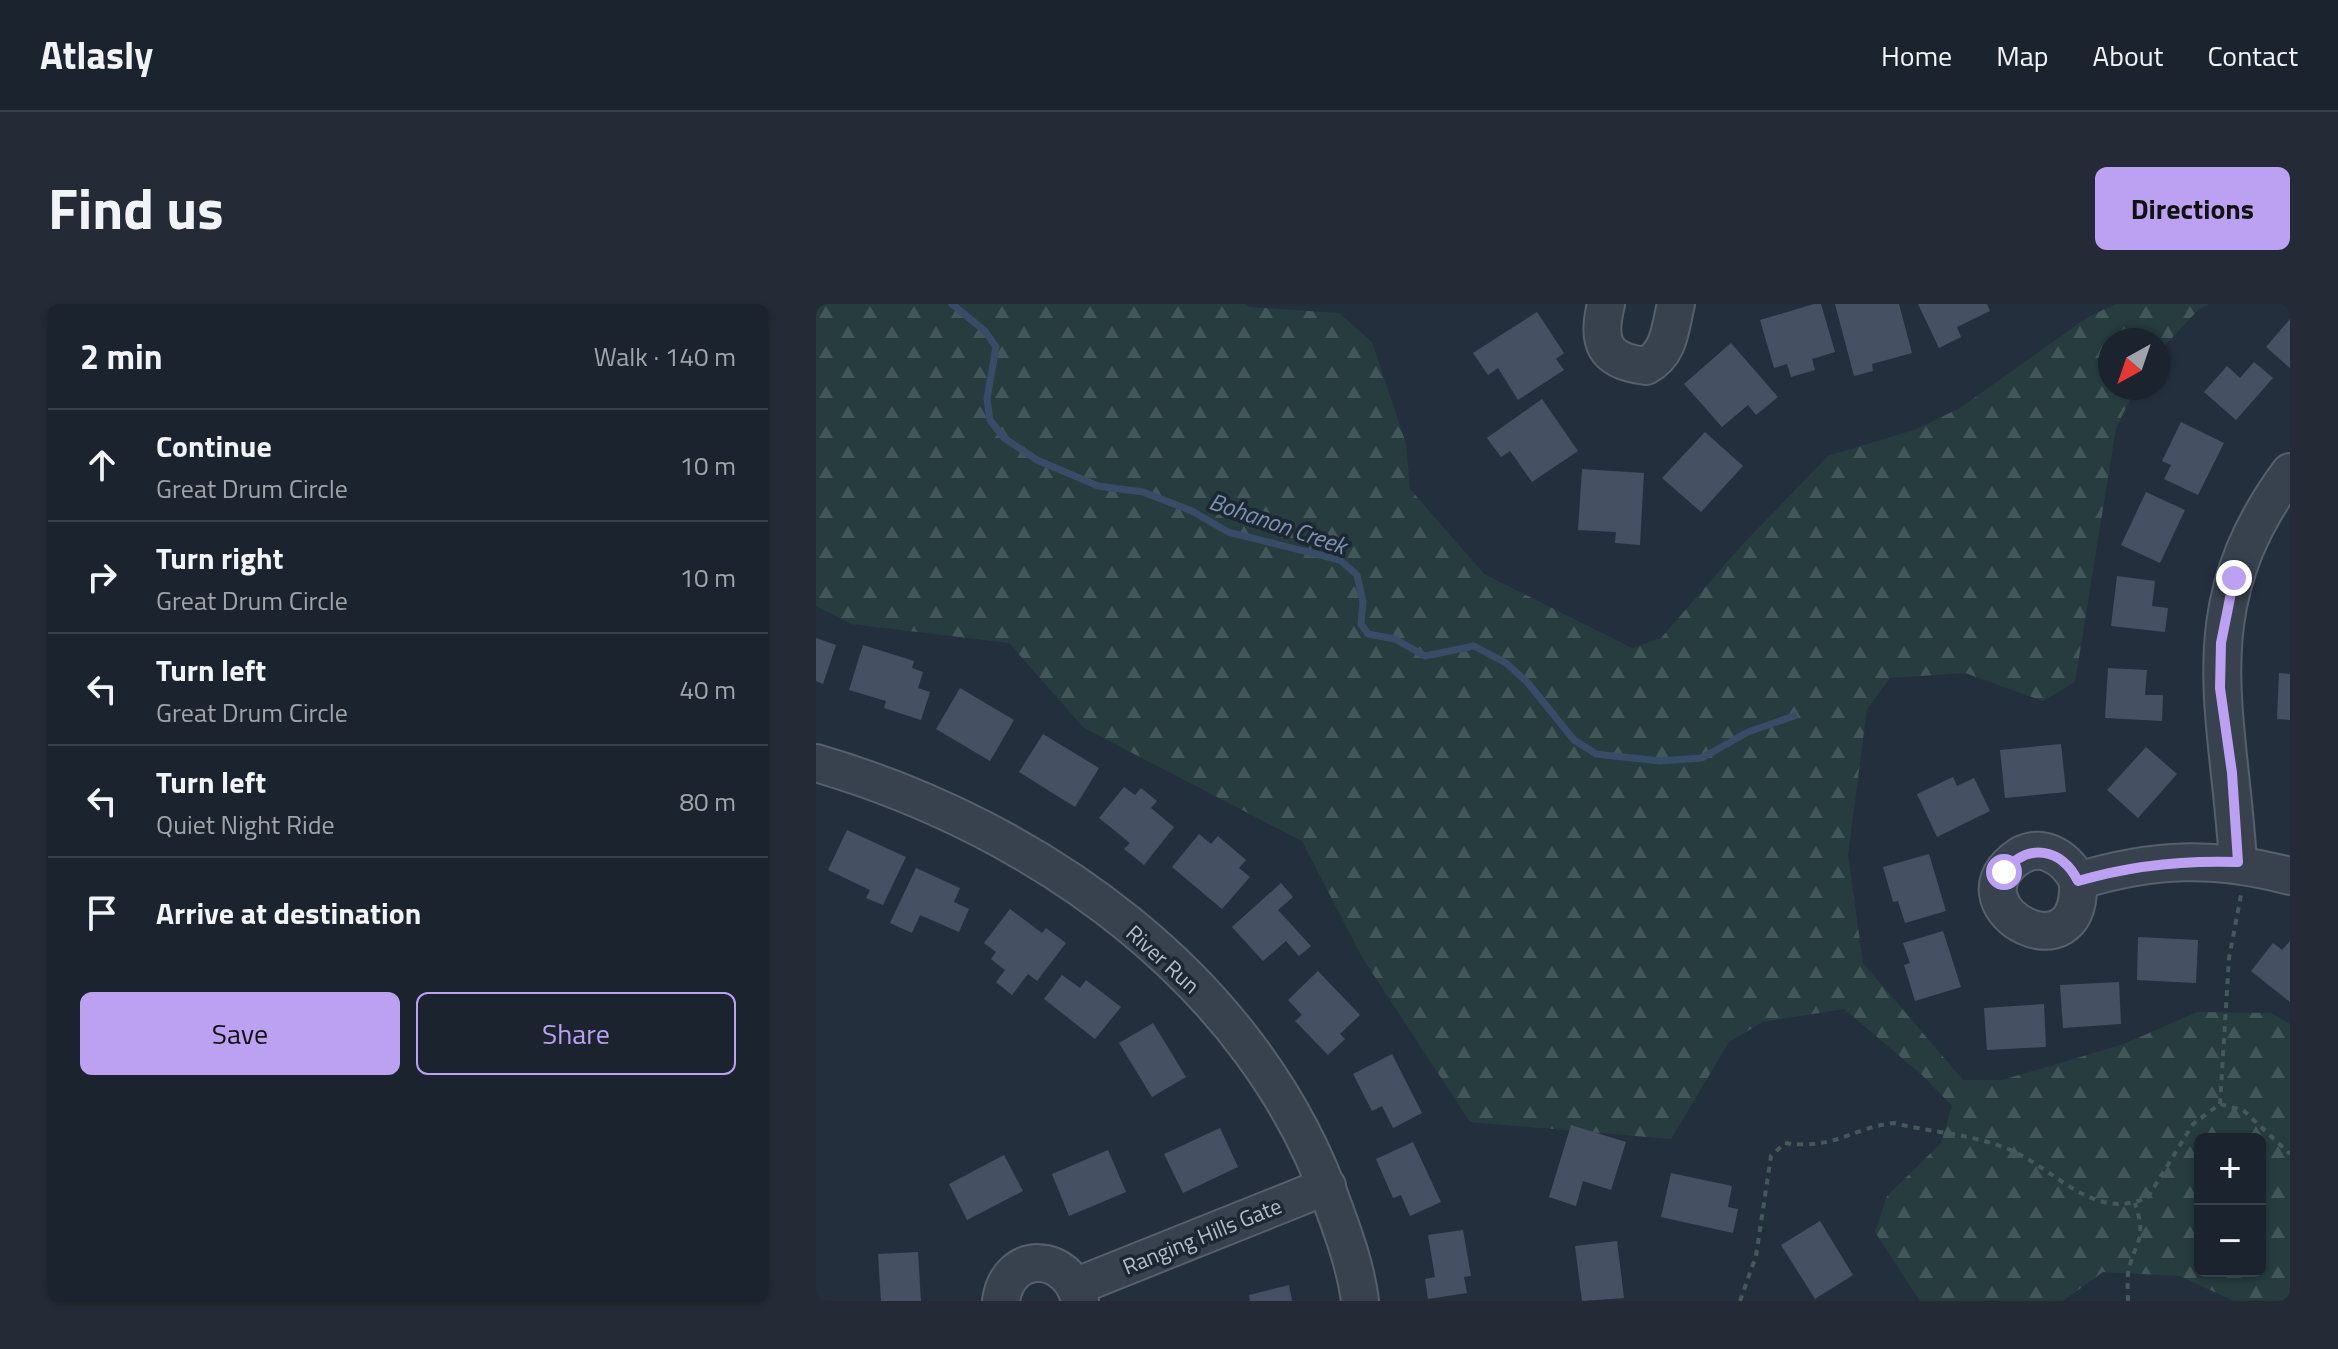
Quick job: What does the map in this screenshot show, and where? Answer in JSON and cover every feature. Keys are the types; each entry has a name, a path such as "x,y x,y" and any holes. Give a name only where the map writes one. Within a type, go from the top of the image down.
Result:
{"street":[{"path":"1606,304 1600,329 1604,345 1623,360 1646,366 1659,359 1667,345 1676,304"},
{"path":"2244,864 2220,688 2221,643 2234,578 2244,550 2290,472"},
{"name":"River Run","path":"816,763 920,799 983,828 1041,860 1130,927 1176,967 1255,1054 1286,1100 1327,1186 1345,1239 1360,1301"},
{"path":"2078,881 2157,863 2185,860 2244,864 2290,876"},
{"name":"Ranging Hills Gate","path":"1001,1301 1010,1277 1032,1264 1060,1268 1078,1293 1327,1186"}],"path":[{"path":"1740,1301 1756,1256 1771,1156 1785,1143 1833,1143 1876,1125 1894,1123 2006,1148 2078,1193 2117,1205 2135,1203 2148,1197 2162,1179 2193,1124 2220,1104 2233,925 2244,864"},
{"path":"2220,1104 2243,1110 2290,1154"},
{"path":"2128,1301 2128,1273 2141,1241 2142,1225 2135,1203"}],"green space":[{"path":"816,304 1246,304 1249,307 1339,313 1372,342 1406,443 1410,489 1484,574 1632,648 1661,638 1743,544 1828,456 1917,429 1960,408 2088,317 2116,304 2210,304 2199,309 2170,340 2170,328 2098,328 2098,400 2130,400 2116,428 2075,682 2043,701 1965,673 1890,678 1867,709 1848,855 1863,963 1963,1080 2002,1080 2124,1044 2197,1012 2271,1013 2290,1024 2290,1301 2234,1301 2180,1276 2103,1272 2063,1301 1920,1301 1875,1232 1887,1196 1941,1143 1952,1106 1922,1075 1844,1009 1763,1022 1729,1042 1671,1139 1470,1122 1362,957 1302,841 1084,728 1009,643 851,624 816,606"}],"building":[{"path":"1821,304 1835,352 1812,359 1815,370 1791,377 1787,364 1774,368 1760,320"},
{"path":"1835,304 1899,304 1912,353 1872,364 1873,371 1854,376"},
{"path":"1918,304 1987,304 1990,311 1957,327 1961,337 1939,348"},
{"path":"1537,312 1564,353 1556,359 1564,370 1518,400 1498,368 1488,375 1473,353"},
{"path":"2290,319 2290,368 2266,347"},
{"path":"1731,343 1778,397 1756,415 1748,405 1722,427 1684,384"},
{"path":"2254,362 2273,378 2236,420 2204,392 2227,366 2240,378"},
{"path":"1542,399 1578,451 1532,482 1510,451 1501,457 1487,438"},
{"path":"2181,422 2224,443 2198,495 2164,479 2171,465 2162,461"},
{"path":"1705,432 1743,466 1701,512 1662,478"},
{"path":"1582,469 1644,473 1640,545 1615,543 1616,532 1578,530"},
{"path":"2146,492 2185,510 2160,563 2121,545"},
{"path":"2117,576 2155,581 2152,606 2168,608 2165,632 2111,626"},
{"path":"816,638 836,645 823,684 816,681"},
{"path":"863,645 914,661 912,668 923,672 918,688 930,692 921,720 884,708 886,701 849,690"},
{"path":"2108,668 2147,670 2145,695 2163,695 2162,721 2105,718"},
{"path":"2279,673 2290,674 2290,720 2277,719"},
{"path":"960,688 1014,720 990,761 936,729"},
{"path":"1043,734 1099,768 1075,807 1019,772"},
{"path":"2061,744 2066,792 2005,798 2000,750"},
{"path":"2146,747 2177,774 2138,818 2107,790"},
{"path":"1953,777 1957,786 1974,778 1990,811 1937,837 1917,794"},
{"path":"1124,787 1135,795 1141,788 1157,801 1151,808 1174,827 1144,865 1124,849 1130,843 1099,818"},
{"path":"847,830 906,857 883,905 866,898 870,890 828,870"},
{"path":"1199,834 1211,844 1218,836 1246,860 1239,868 1250,877 1222,909 1172,867"},
{"path":"1929,854 1946,911 1905,923 1898,901 1893,902 1883,867"},
{"path":"916,868 960,888 954,902 969,909 959,932 920,915 912,933 890,923"},
{"path":"1281,883 1293,897 1278,910 1311,946 1299,956 1286,941 1263,961 1232,927"},
{"path":"1010,909 1042,933 1046,928 1066,943 1037,981 1028,974 1012,995 996,982 1005,970 991,959 996,952 984,943"},
{"path":"1943,931 1961,987 1915,1001 1904,965 1910,963 1903,943"},
{"path":"2138,937 2198,940 2196,983 2137,980"},
{"path":"2290,941 2290,1002 2251,971 2273,943 2282,950"},
{"path":"1318,971 1360,1015 1340,1034 1345,1039 1328,1055 1295,1021 1302,1015 1288,1000"},
{"path":"1062,975 1080,988 1086,980 1121,1007 1095,1039 1044,999"},
{"path":"2119,982 2121,1024 2063,1028 2060,985"},
{"path":"2044,1004 2046,1047 1987,1050 1984,1008"},
{"path":"1153,1023 1186,1077 1152,1097 1119,1043"},
{"path":"1392,1054 1422,1113 1393,1128 1382,1106 1372,1111 1353,1074"},
{"path":"1571,1125 1626,1142 1611,1190 1583,1181 1576,1206 1549,1197"},
{"path":"1220,1128 1238,1167 1183,1193 1164,1154"},
{"path":"1413,1142 1441,1202 1410,1216 1401,1195 1393,1198 1376,1159"},
{"path":"1108,1150 1126,1192 1069,1216 1052,1174"},
{"path":"1004,1155 1023,1191 967,1220 949,1184"},
{"path":"1671,1173 1732,1186 1728,1207 1738,1209 1733,1233 1661,1217"},
{"path":"1820,1221 1853,1275 1815,1299 1781,1245"},
{"path":"1463,1230 1471,1276 1464,1277 1467,1293 1428,1299 1425,1279 1435,1277 1428,1235"},
{"path":"1617,1241 1624,1298 1582,1301 1575,1246"},
{"path":"918,1252 921,1301 881,1301 878,1254"},
{"path":"1289,1285 1292,1301 1250,1301 1249,1295"}],"waterway":[{"name":"Bohanon Creek","path":"952,304 985,331 996,347 987,399 990,420 1004,438 1037,460 1098,486 1143,492 1192,511 1228,532 1340,560 1357,575 1363,602 1361,624 1368,634 1395,639 1425,656 1474,646 1506,663 1528,683 1574,740 1596,754 1660,761 1702,758 1748,732 1794,716"}],"route":[{"path":"2004,872 2013,860 2026,853 2041,851 2057,855 2070,865 2078,881 2109,871 2185,860 2238,862 2232,773 2220,688 2221,643 2234,578"}]}
